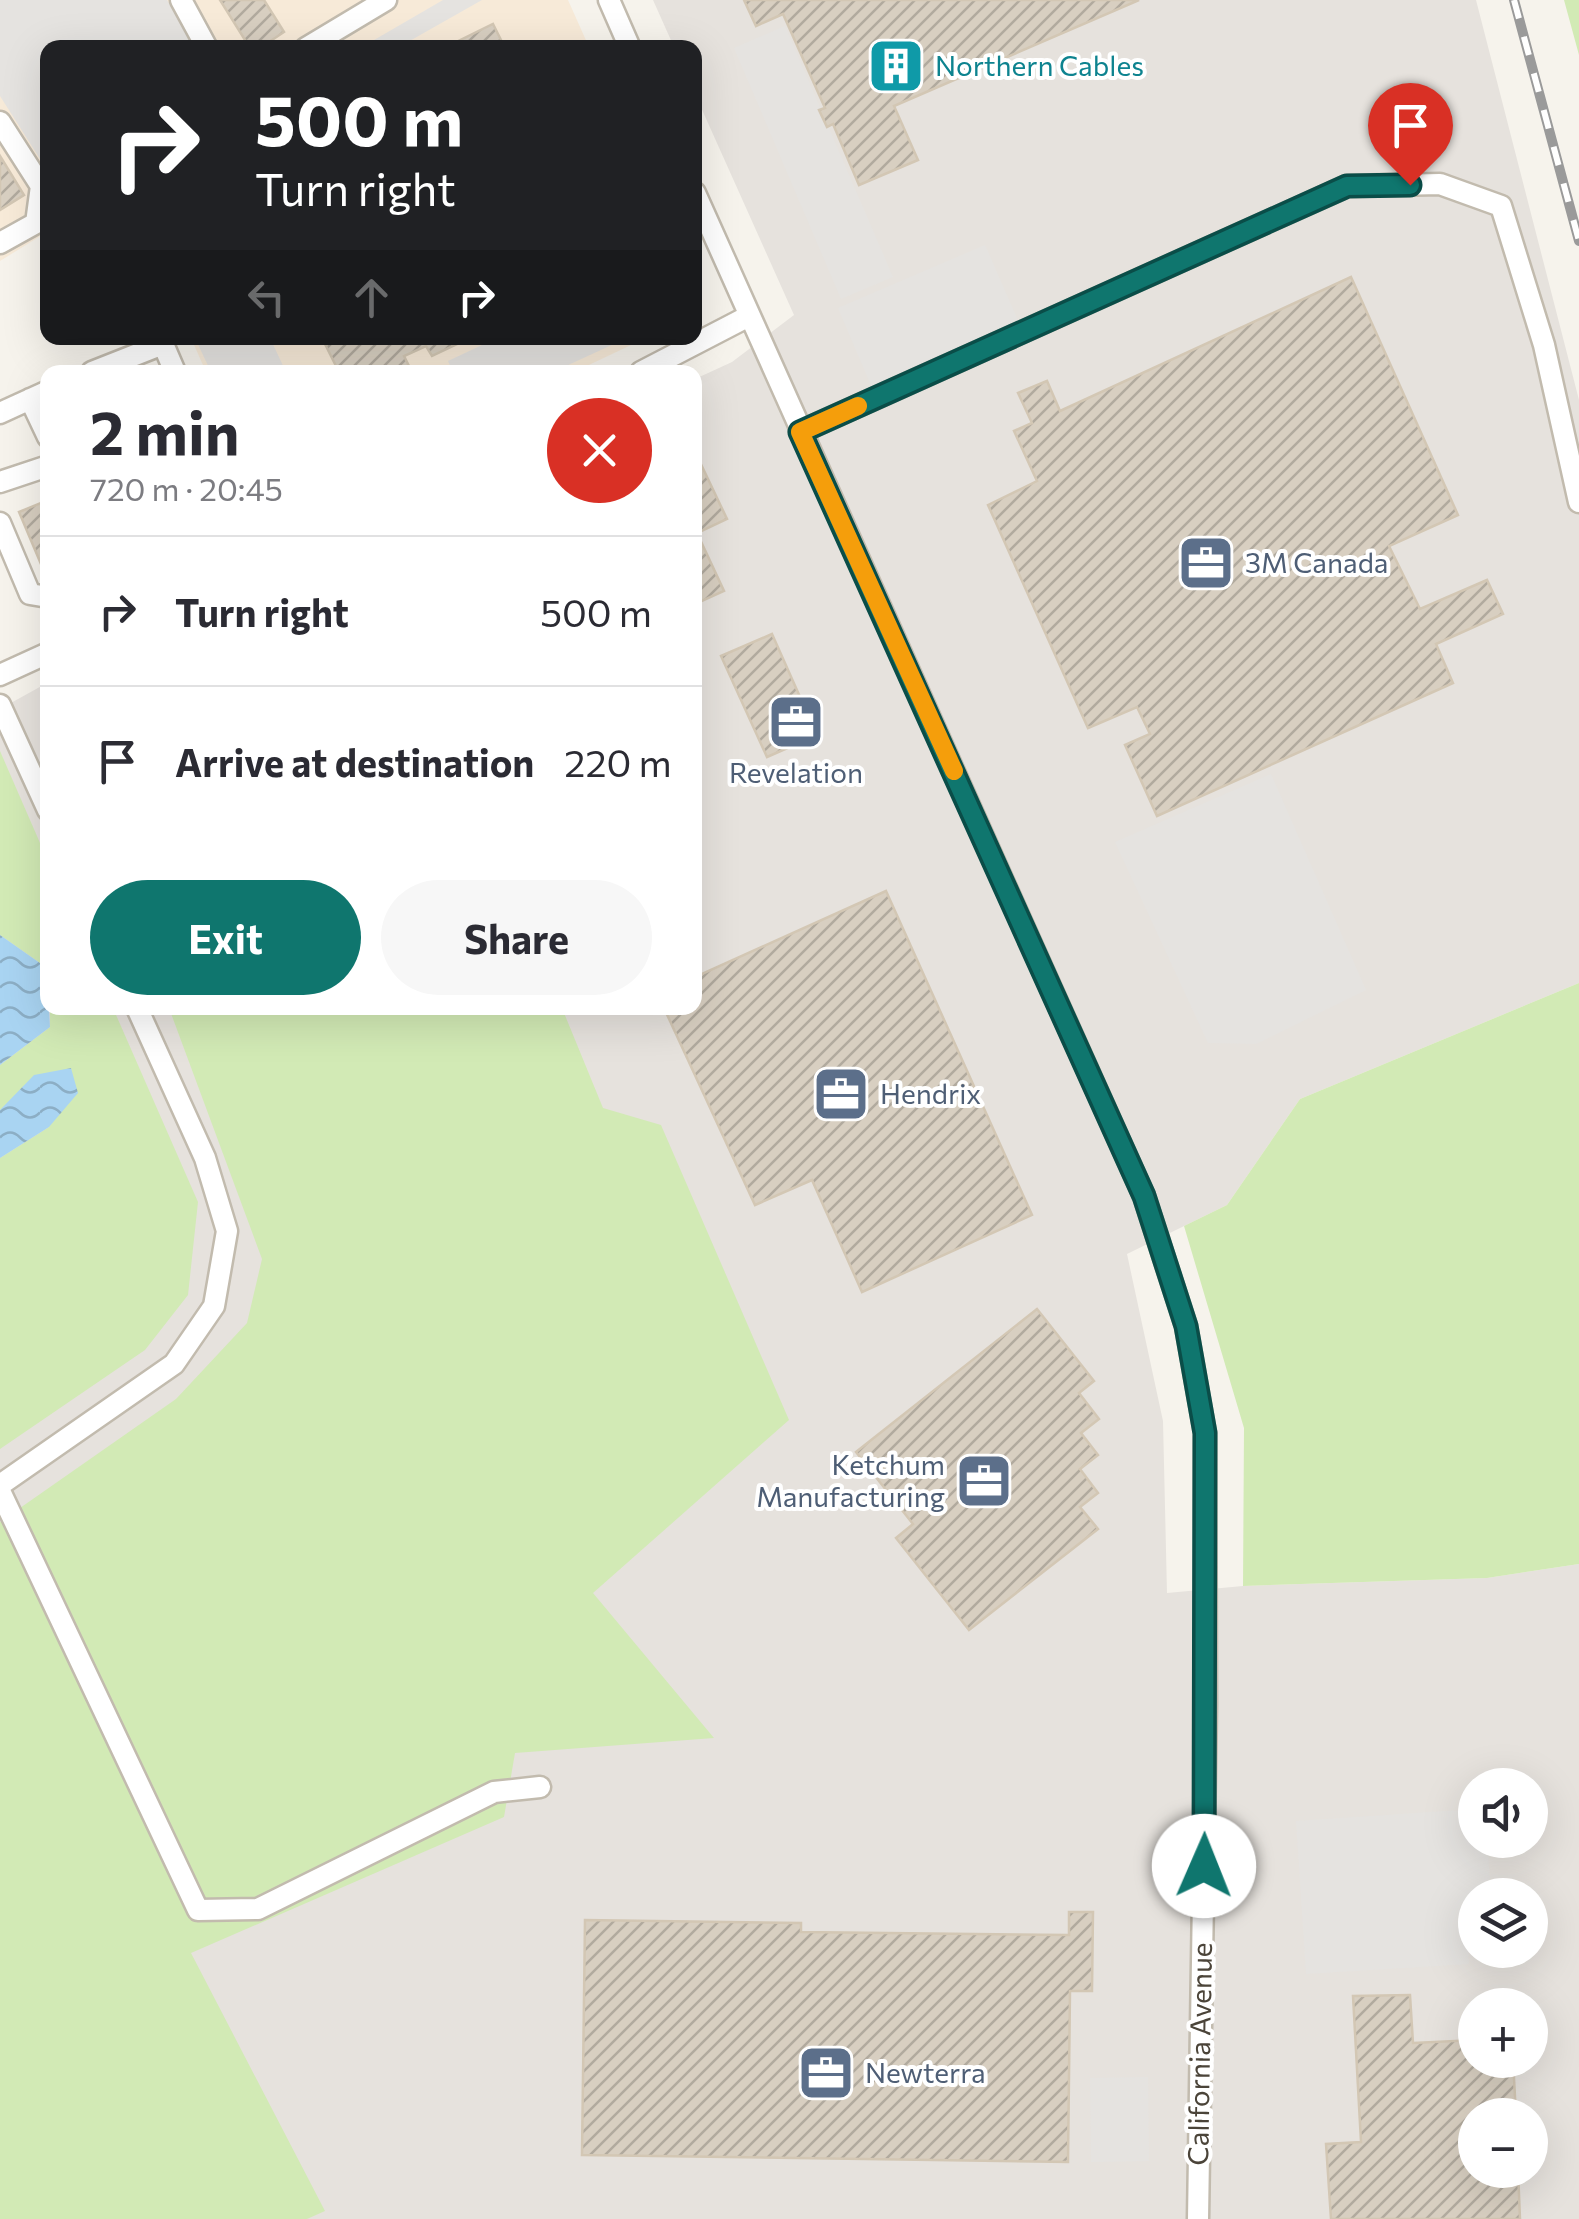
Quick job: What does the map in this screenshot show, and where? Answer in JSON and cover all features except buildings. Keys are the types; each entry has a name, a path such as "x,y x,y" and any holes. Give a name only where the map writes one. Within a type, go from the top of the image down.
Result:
{"street":[{"path":"181,0 203,40"},
{"path":"319,40 386,0"},
{"path":"609,0 626,40"},
{"path":"0,122 40,184"},
{"path":"800,432 1347,186 1440,184 1501,206 1544,346 1579,502"},
{"path":"0,243 36,223 40,193"},
{"name":"California Avenue","path":"702,210 1144,1196 1186,1326 1205,1433 1206,1704 1198,2219"},
{"path":"702,340 747,317"},
{"path":"115,365 160,345"},
{"path":"654,365 693,345"},
{"path":"0,413 39,395"},
{"path":"0,482 40,469"},
{"path":"0,524 30,594 40,596"},
{"path":"0,675 40,657"},
{"path":"0,704 40,792"},
{"path":"140,1015 205,1158 227,1232 214,1306 174,1364 0,1488 198,1910 258,1909 494,1792 540,1787"}],"shaded area":[{"path":"0,0 568,0 586,40 40,40 40,236 0,261"},
{"path":"0,0 167,0 193,40 40,40 40,159 0,96"},
{"path":"443,0 482,0 411,40 374,40"},
{"path":"653,0 1476,0 1579,400 1579,983 1300,1099 1227,1205 1127,1254 1163,1421 1167,1593 1243,1586 1487,1578 1579,1564 1579,2219 0,2219 0,709 40,687 40,1015 702,1015 702,376 732,362 794,315 702,110 702,40 671,40"},
{"path":"785,26 893,277 841,299 734,48"},
{"path":"985,245 1020,325 872,388 838,308"},
{"path":"194,345 631,345 589,365 203,365"},
{"path":"198,345 273,345 283,365 208,365"},
{"path":"482,345 612,345 568,365 450,365 448,361"},
{"path":"1271,774 1366,990 1256,1044 1208,1043 1115,842"},
{"path":"1458,1810 1458,1858 1488,1858 1490,1878 1458,1878 1458,1965 1306,1974 1296,1821"},
{"path":"1148,2077 1149,2161 1091,2162 1090,2078"}],"green space":[{"path":"1564,0 1579,0 1579,55"},
{"path":"0,751 40,843 40,963 0,935"},
{"path":"1579,983 1579,1564 1487,1578 1243,1586 1244,1428 1184,1226 1227,1205 1300,1099"},
{"path":"50,1015 116,1015 198,1202 188,1295 145,1350 0,1449 0,1158 49,1127 0,1110 0,1065 50,1027"},
{"path":"172,1015 565,1015 603,1108 661,1125 789,1420 593,1593 714,1738 515,1753 504,1817 191,1953 325,2211 307,2219 0,2219 0,1522 176,1399 247,1323 262,1259"}],"water":[{"path":"0,935 40,963 40,1015 49,1015 50,1027 0,1065"},
{"path":"71,1068 78,1093 49,1127 0,1158 0,1110 34,1075"}],"railway":[{"path":"1514,0 1579,241"}],"slow traffic":[{"path":"858,406 800,432 954,771"}],"place":[{"name":"Northern Cables","path":"896,66"},
{"name":"3M Canada","path":"1206,563"},
{"name":"Revelation","path":"796,722"},
{"name":"Hendrix","path":"841,1094"},
{"name":"Ketchum Manufacturing","path":"984,1481"},
{"name":"Newterra","path":"826,2073"}],"route":[{"path":"1204,1866 1205,1433 1186,1326 1144,1196 800,432 1347,186 1410,185"}]}
